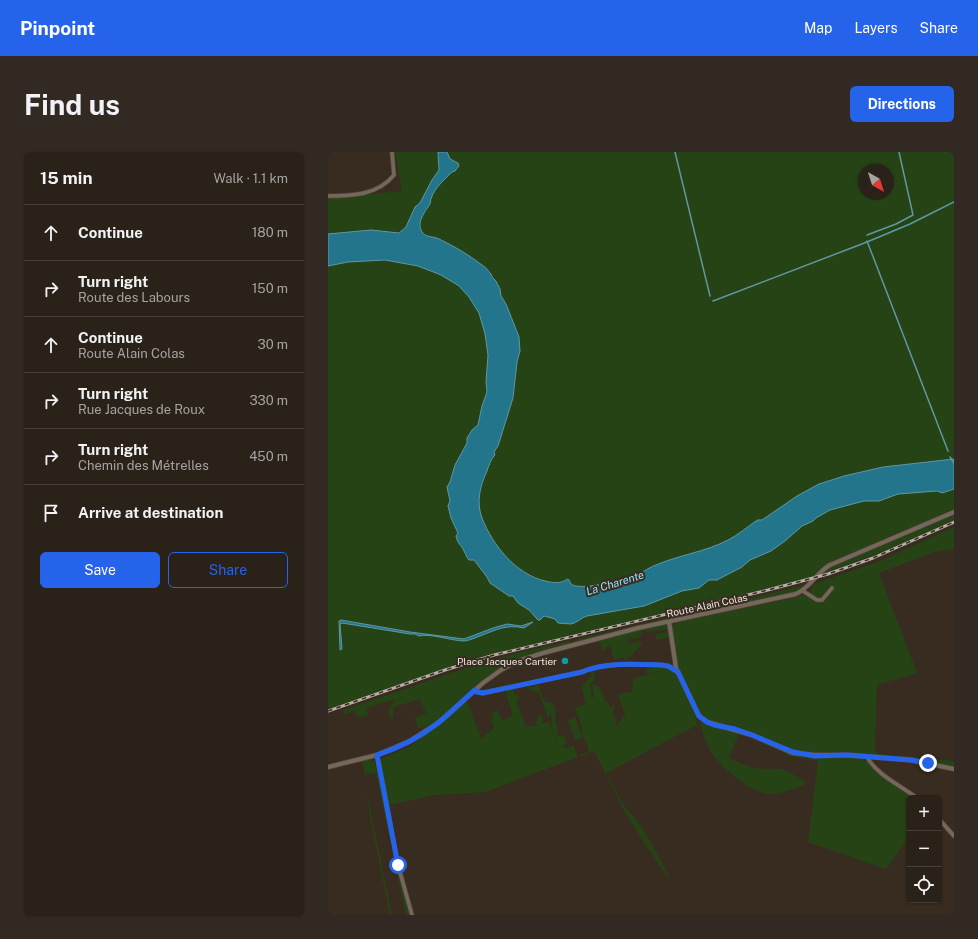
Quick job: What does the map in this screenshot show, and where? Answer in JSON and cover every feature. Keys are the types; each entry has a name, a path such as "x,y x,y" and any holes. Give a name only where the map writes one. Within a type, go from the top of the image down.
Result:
{"street":[{"path":"328,196 344,196 371,192 389,181 394,175 392,152"},
{"name":"Route Alain Colas","path":"328,767 377,755 418,737 438,724 475,690 501,670 518,661 669,621 785,598 803,591 821,571 830,565 954,512"},
{"path":"803,591 818,600 822,600 832,588"},
{"path":"669,621 675,665 699,716 707,722 752,735 793,752 815,756 847,755 911,760 954,769"},
{"path":"475,690 483,693 605,666 661,665 668,666 678,672"},
{"path":"377,755 398,865 412,915"},
{"path":"867,757 871,764 878,770 913,795"},
{"path":"942,822 954,836"}],"green space":[{"path":"395,152 954,152 954,509 943,514 941,517 936,517 867,546 864,550 859,550 834,561 822,568 811,578 495,653 328,709 328,198 402,191"},
{"path":"954,515 954,520 890,549 820,575 829,568"},
{"path":"954,527 954,549 935,552 879,573 917,673 877,685 875,751 878,754 946,760 954,762 954,769 927,761 887,756 802,752 789,749 758,735 714,723 703,717 680,671 671,626 678,622 803,595 810,598 811,589 814,584 880,561"},
{"path":"805,585 798,591 784,595 666,624 669,626 671,637 656,640 655,637 658,634 667,632 665,630 647,632 644,630 639,638 633,639 629,637 628,644 639,641 642,644 637,650 634,651 633,655 626,659 620,658 615,660 611,647 608,646 603,651 601,649 600,640 630,628 576,642 574,640"},
{"path":"570,641 570,644 531,654 508,663 489,675 439,720 425,727 418,728 415,718 426,713 420,699 394,707 393,718 391,719 389,711 396,699 366,708 368,713 367,716 357,718 355,711 345,714 343,710 460,670 520,652"},
{"path":"656,666 665,667 677,674 696,716 697,725 606,773 626,809 638,822 651,843 672,883 642,840 625,812 594,751 581,756 580,754 588,752 588,748 575,708 586,704 582,690 583,685 591,676 590,672 594,671 595,679 590,685 591,699 594,696 592,683 594,683 595,686 599,686 605,701 608,702 610,707 613,705 615,707 612,714 616,718 617,721 615,723 617,726 623,717 626,719 618,694 632,692 633,679 659,671 646,674 647,669"},
{"path":"536,685 539,686 546,702 553,703 555,709 556,726 558,727 557,733 559,736 564,735 567,742 563,746 564,749 574,745 578,757 485,792 435,795 389,805 380,764 381,759 412,745 448,718 467,701 481,738 486,736 485,735 494,728 491,719 495,717 493,717 492,713 497,710 502,720 513,716 505,691 513,689 516,697 518,694 519,697 517,703 526,727 538,725 536,723 539,714 543,716 542,723 540,724 549,722 560,752 552,727 551,714 550,713 548,717 539,693 527,688 531,686 533,688"},
{"path":"575,717 583,737 575,740 568,720"},
{"path":"702,722 739,733 729,758 753,768 784,770 804,780 804,785 783,792 771,794 763,793 746,785 722,765 711,752 700,724"},
{"path":"775,748 793,754 810,757 842,756 863,759 911,795 906,795 906,841 886,869 808,842 818,761 792,757"},
{"path":"371,759 375,763 378,772 398,872 410,915 407,915 404,905 376,773 365,775 362,761"},
{"path":"367,793 392,915 390,915 369,812"}],"water":[{"name":"La Charente","path":"438,152 447,152 450,159 458,163 459,166 441,183 435,191 421,221 420,228 424,234 437,238 456,248 486,268 500,289 501,296 506,304 519,337 520,351 517,362 513,398 498,446 494,452 495,455 490,462 482,482 479,506 482,518 492,539 507,557 524,572 545,581 557,583 568,579 571,584 575,586 600,585 626,579 653,566 710,548 728,540 756,521 757,522 757,520 762,520 797,496 819,484 844,476 883,467 954,459 954,489 942,493 937,491 898,494 879,501 864,501 830,510 802,526 771,551 750,560 742,567 717,580 709,580 699,588 682,591 644,606 587,616 571,624 558,623 555,619 544,616 538,620 529,610 518,603 513,596 509,596 490,583 474,560 468,559 457,539 456,536 458,533 451,518 448,506 450,501 447,487 455,465 467,443 467,438 472,430 478,425 487,392 486,382 488,355 485,334 479,313 469,297 459,286 441,275 418,266 385,260 348,262 328,266 328,234 371,230 399,233 406,227 415,207 420,203 439,170"},
{"path":"341,620 410,632 464,639 507,624 521,626 533,622 524,628 501,628 465,641 424,635 419,636 415,634 342,623 340,624 342,649 340,650 339,621"}],"waterway":[{"path":"675,152 710,296"},
{"path":"867,235 896,224 913,215 899,152"},
{"path":"713,301 867,242 910,224 954,202"},
{"path":"867,241 948,451"},
{"path":"950,457 954,463"}],"railway":[{"path":"328,711 445,670 494,655 768,590 828,574 873,558 954,522"}],"place":[{"name":"Place Jacques Cartier","path":"565,661"}],"route":[{"path":"398,865 377,755 405,744 426,732 438,724 475,690 483,693 605,666 645,664 668,666 678,672 699,716 714,725 735,729 793,752 815,756 847,755 911,760 928,763"}]}
